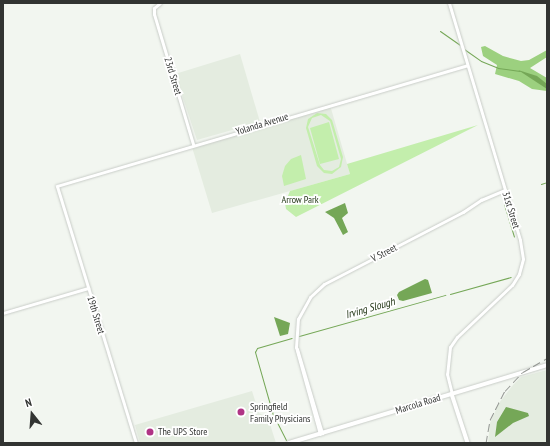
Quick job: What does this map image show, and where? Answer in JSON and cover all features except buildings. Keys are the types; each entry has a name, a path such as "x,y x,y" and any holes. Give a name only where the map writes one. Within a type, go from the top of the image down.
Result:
{"main road":[{"name":"Marcola Road","path":"289,443 547,365"},
{"path":"452,394 468,443"}],"street":[{"name":"23rd Street","path":"160,3 154,8 193,144"},
{"name":"31st Street","path":"449,3 522,249 522,266 512,285 457,337 450,347 447,374 452,394"},
{"name":"Yolanda Avenue","path":"58,186 193,144 467,65"},
{"name":"19th Street","path":"58,186 136,443"},
{"name":"V Street","path":"321,433 297,356 296,343 300,312 310,297 324,284 458,215 481,200 505,190"},
{"path":"3,313 88,288"}],"shaded area":[{"path":"485,46 503,56 521,61 529,60 547,50 547,57 530,68 547,78 547,91 532,89 519,81 495,74 497,65 483,56 481,47"},
{"path":"240,54 260,122 197,140 175,74"},
{"path":"518,70 537,76 547,84 547,89"},
{"path":"330,105 350,174 212,213 192,147"},
{"path":"345,203 348,213 342,218 348,232 343,235 334,218 325,212"},
{"path":"425,279 428,280 432,293 403,301 399,300 397,295 399,292"},
{"path":"274,317 290,323 288,334 280,336"},
{"path":"547,370 547,443 488,443 490,423 499,403 513,385 521,377"},
{"path":"252,391 259,413 268,418 276,443 140,443 135,425"},
{"path":"506,407 528,413 529,416 513,423 495,437 497,422"}],"green space":[{"path":"317,113 326,114 332,120 343,157 341,167 332,174 324,173 317,166 306,128 308,119","holes":["321,115 330,121 341,159 339,167 332,171 324,170 320,165 308,127 312,118"]},
{"path":"329,122 339,159 320,164 310,128"},
{"name":"Arrow Park","path":"478,125 296,217 286,209 285,203 290,191 350,174 347,164"},
{"path":"301,155 306,179 284,186 282,176 285,166 291,159"}],"waterway":[{"path":"440,31 460,45"},
{"path":"464,49 481,61 498,68 520,71"},
{"path":"541,184 547,182"},
{"path":"504,204 514,237"},
{"name":"Irving Slough","path":"450,294 511,277"},
{"name":"Irving Slough","path":"299,336 445,295"},
{"path":"286,440 273,415 255,352 257,348 292,338"}],"railway":[{"path":"486,443 490,420 505,391 523,372 547,358"}],"place":[{"name":"Springfield Family Physicians","path":"241,412"},
{"name":"The UPS Store","path":"150,432"}]}
